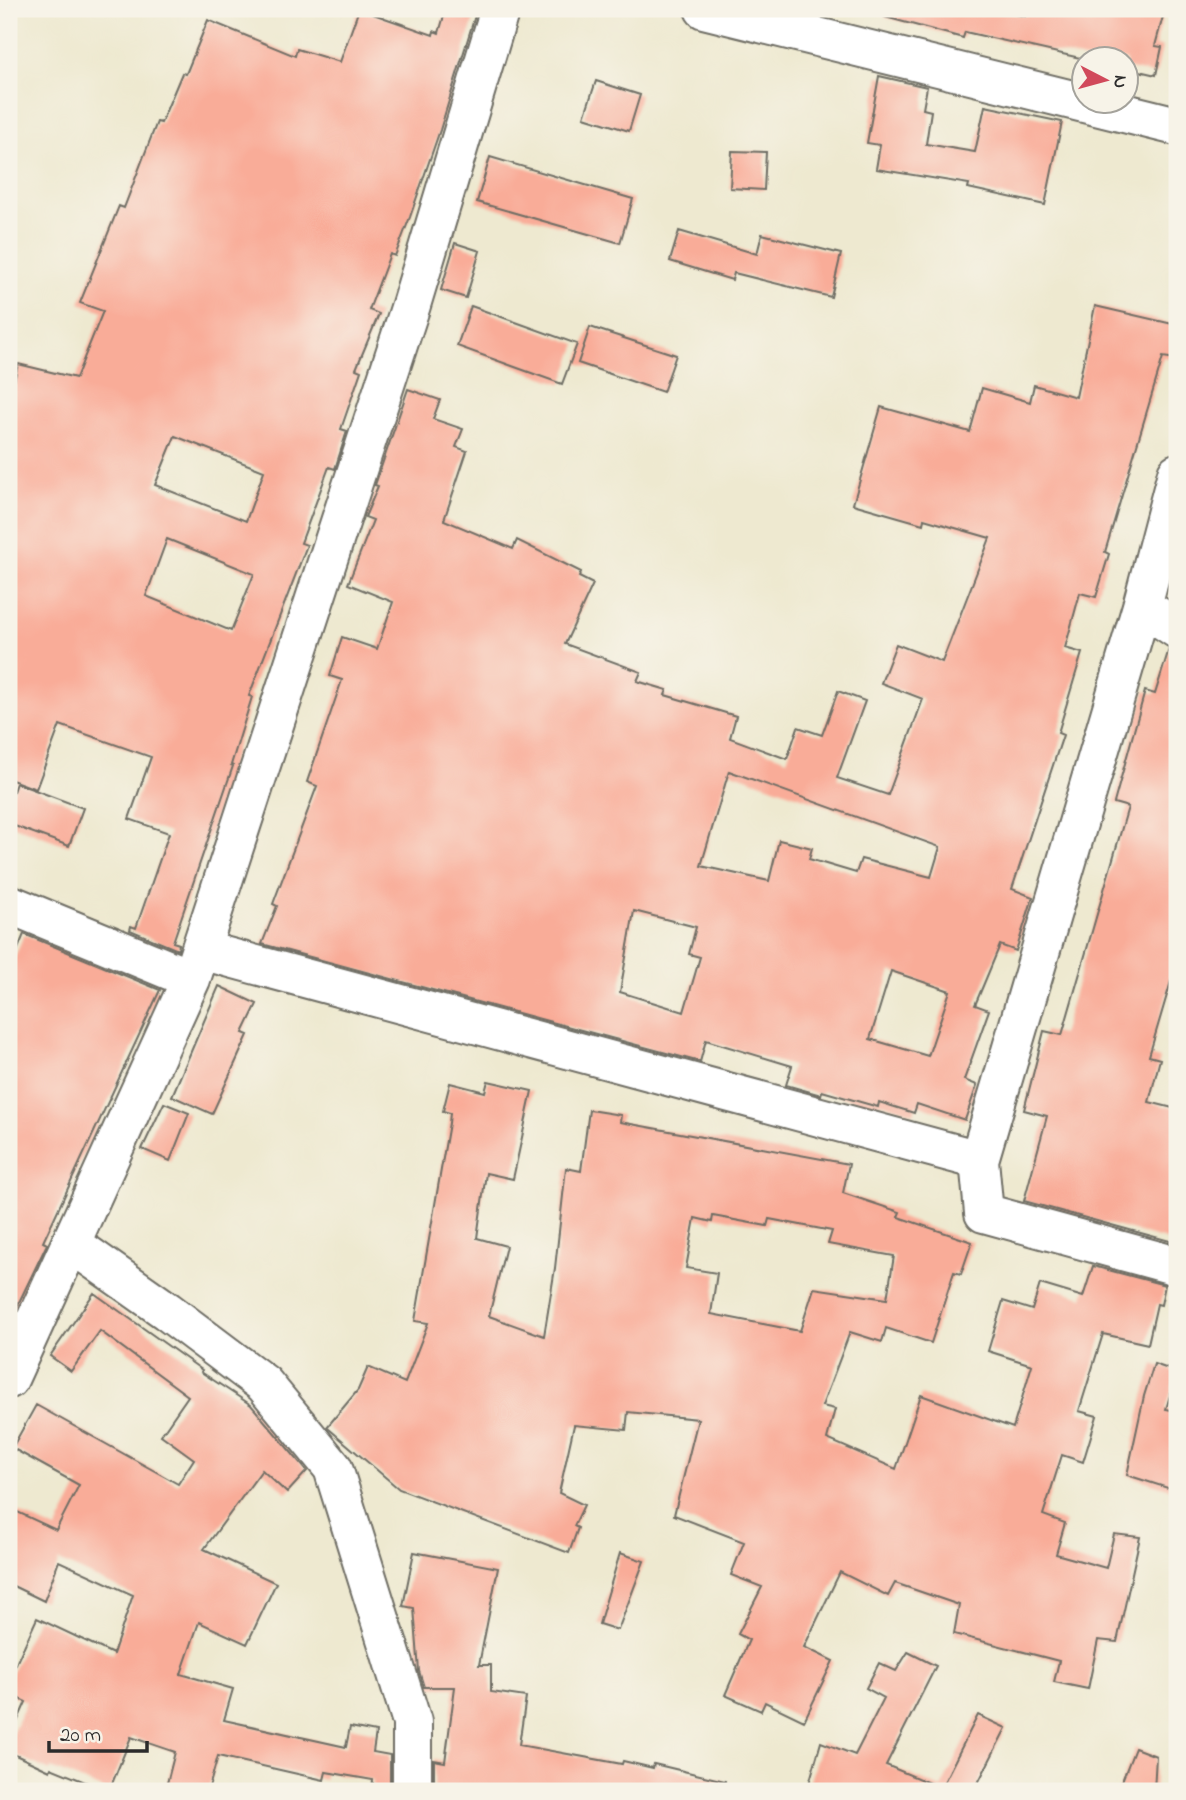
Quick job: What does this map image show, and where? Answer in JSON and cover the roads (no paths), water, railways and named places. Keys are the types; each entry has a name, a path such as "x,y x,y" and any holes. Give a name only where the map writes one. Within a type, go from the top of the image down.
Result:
{"street":[{"path":"9,1379 196,965 411,305 500,9"},
{"path":"704,9 1177,126"},
{"path":"1177,473 1142,606 979,1160 984,1213 1177,1266"},
{"path":"1142,606 1177,629"},
{"path":"9,904 196,965 979,1160"},
{"path":"72,1244 264,1384 333,1468 412,1722 412,1791"}]}
